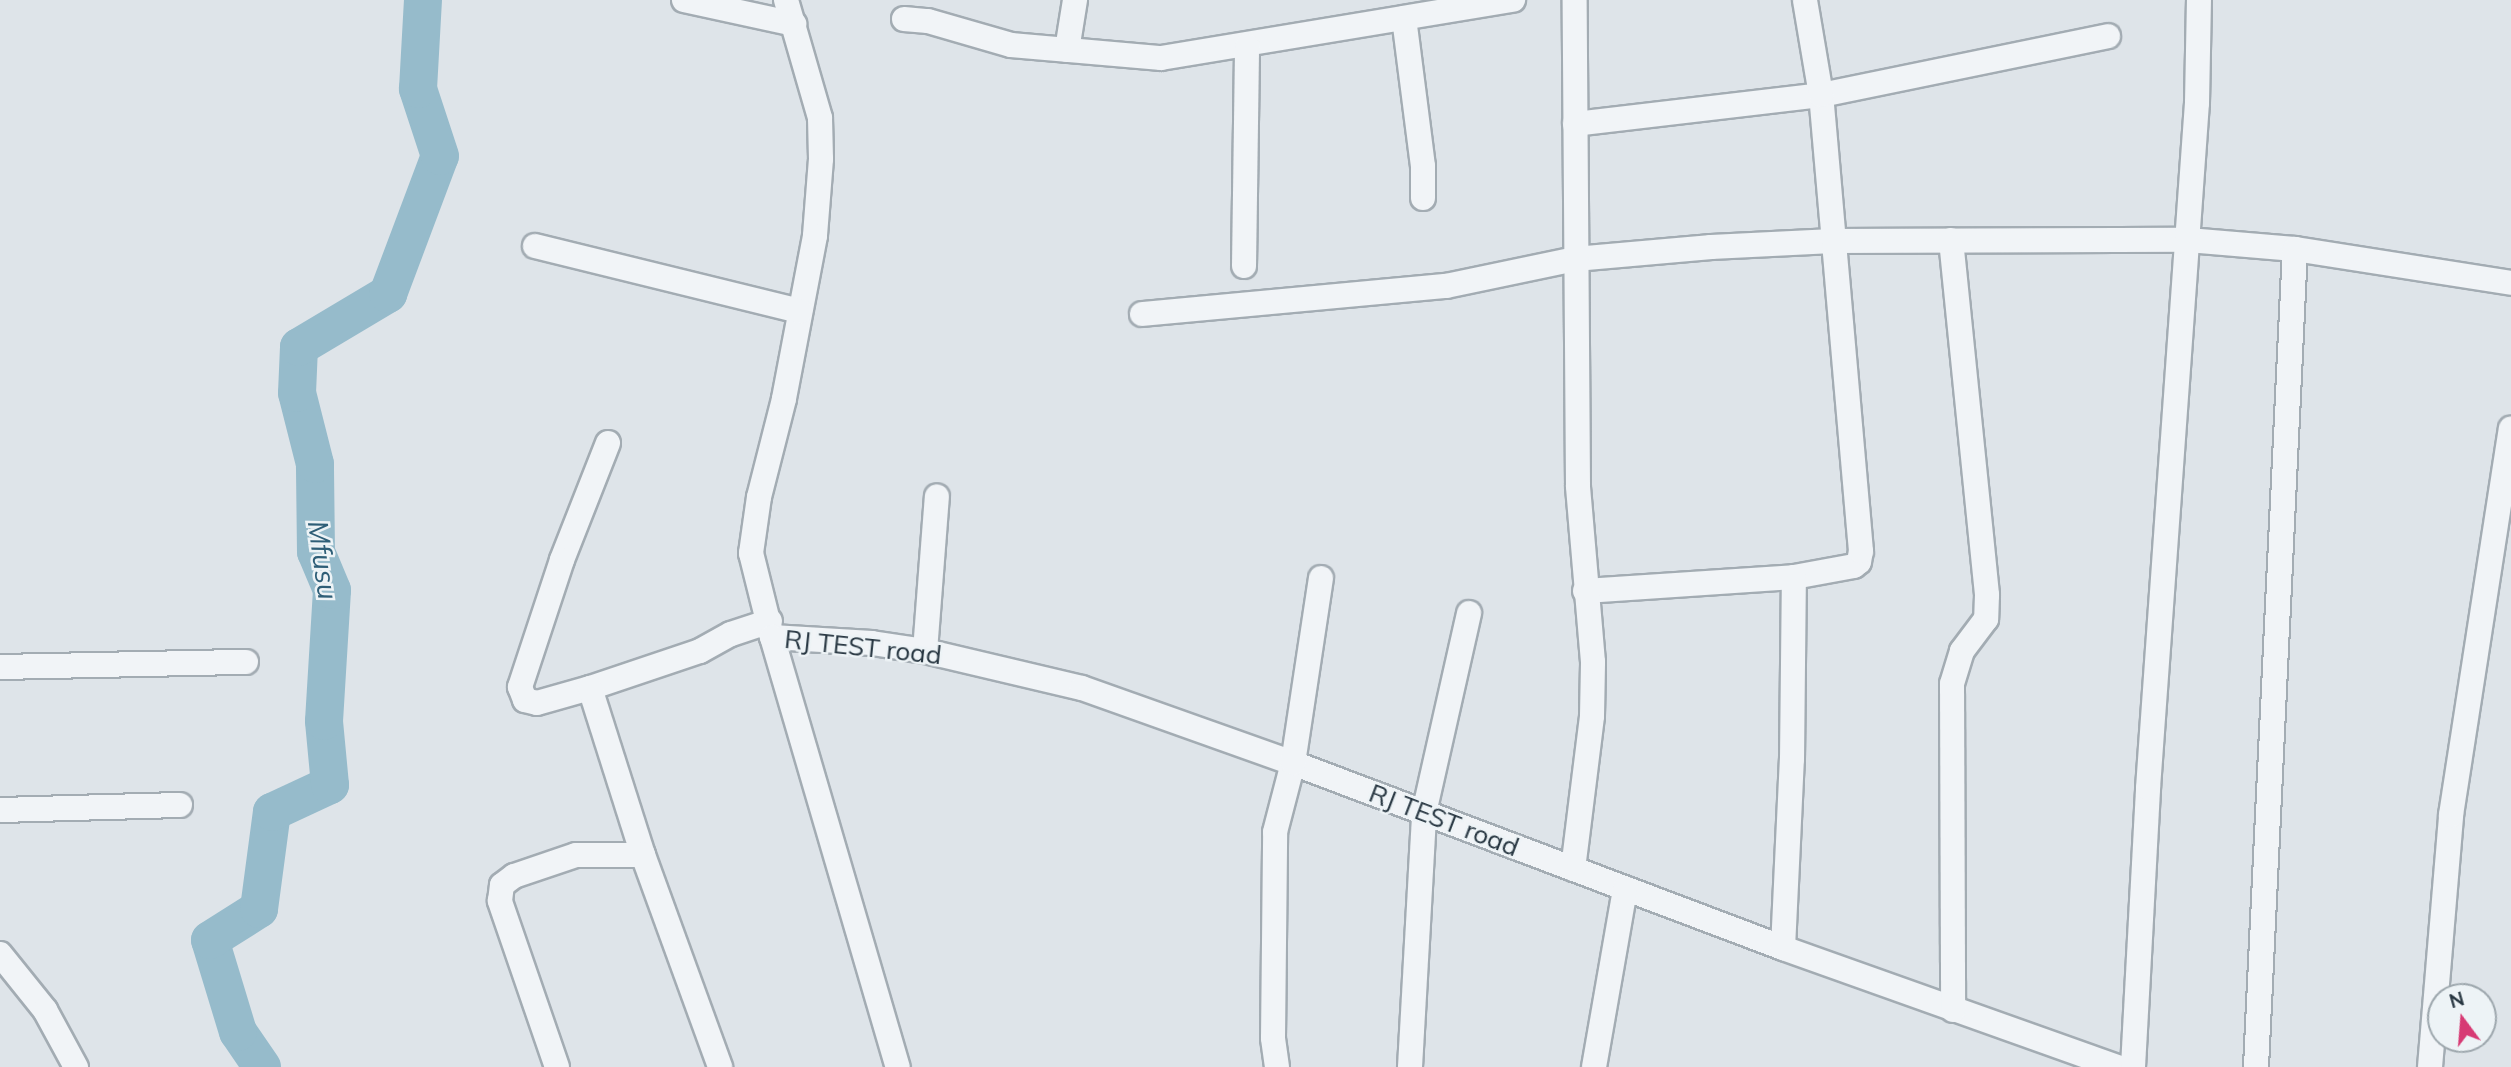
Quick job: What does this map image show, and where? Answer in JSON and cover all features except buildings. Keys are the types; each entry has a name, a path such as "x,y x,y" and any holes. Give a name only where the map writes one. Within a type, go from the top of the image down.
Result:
{"street":[{"path":"684,0 794,24"},
{"path":"786,0 820,118 821,159 815,236 784,399 758,497 751,553 898,1067"},
{"path":"1067,50 1075,0"},
{"path":"904,19 929,21 1011,45 1161,58 1247,46 1513,0"},
{"path":"1573,869 1592,716 1592,662 1578,486 1576,0"},
{"path":"1585,591 1794,577 1854,566 1859,562 1861,551 1821,95 1805,0"},
{"path":"2133,1067 2148,788 2197,103 2199,0"},
{"path":"1404,18 1423,166 1423,198"},
{"path":"1575,124 1821,95 2108,36"},
{"path":"1244,267 1247,46"},
{"path":"1951,240 1987,595 1986,619 1962,651 1952,684 1953,1010"},
{"path":"1143,314 1446,286 1575,259 1711,247 1833,241 2188,240 2295,249 2511,283"},
{"path":"536,246 800,311"},
{"path":"2256,1067 2295,249"},
{"path":"2430,1067 2451,815 2511,429"},
{"path":"608,443 562,560 520,687 525,700 537,703 590,688 700,651 731,634 771,629"},
{"path":"925,651 937,496"},
{"path":"1783,948 1792,759 1794,577"},
{"path":"1277,1067 1273,1038 1275,832 1293,763 1321,578"},
{"path":"1410,1067 1424,813 1469,613"},
{"name":"RJ TEST road","path":"771,629 925,651 1083,688 1293,763 1783,948 2117,1067"},
{"path":"0,667 246,662"},
{"path":"590,688 643,855 720,1067"},
{"path":"0,810 180,805"},
{"path":"557,1067 500,901 502,886 514,876 576,855 643,855"},
{"path":"1594,1067 1625,889"},
{"path":"0,954 45,1010 76,1067"}],"waterway":[{"name":"Mfusu","path":"262,1067 238,1032 210,940 259,909 272,812 330,785 324,721 332,590 316,552 315,464 297,393 299,347 388,294 440,156 418,89 423,0"}]}
